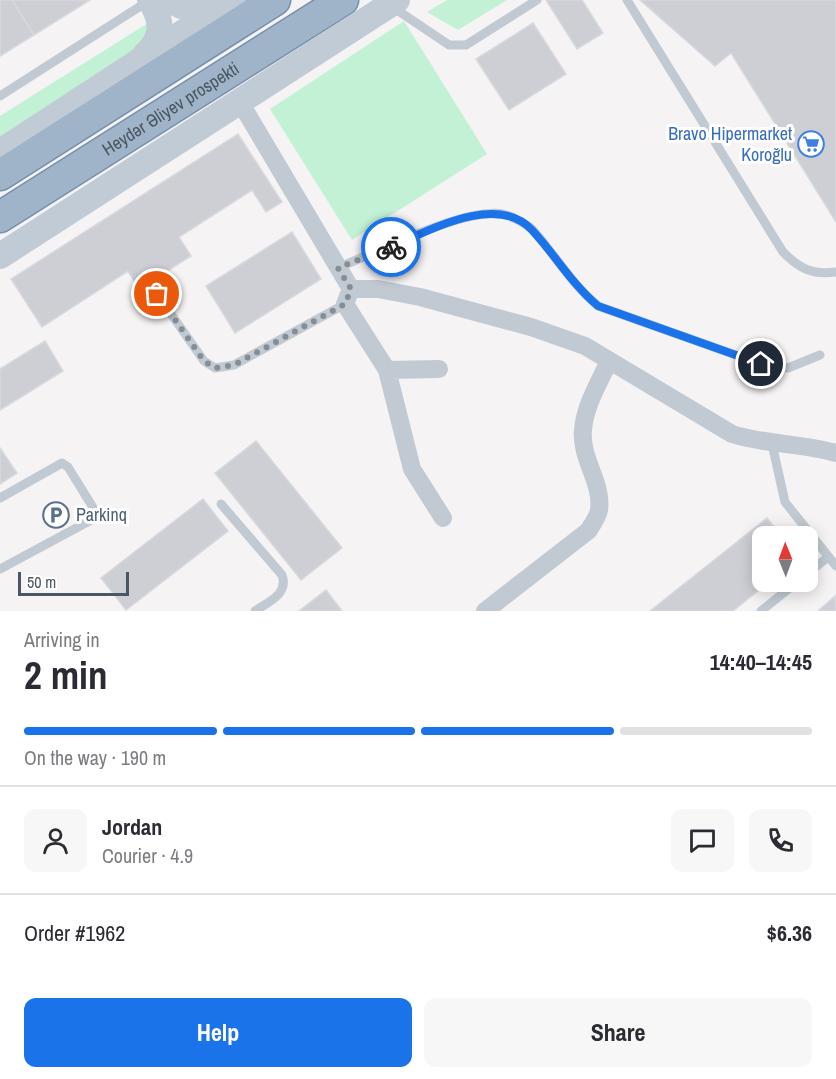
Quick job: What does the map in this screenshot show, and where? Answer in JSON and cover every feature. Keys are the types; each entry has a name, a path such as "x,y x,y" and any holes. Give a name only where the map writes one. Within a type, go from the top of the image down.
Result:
{"highway":[{"name":"Heydər Əliyev prospekti","path":"0,175 275,0"},
{"name":"Heydər Əliyev prospekti","path":"0,217 343,0"}],"main road":[{"path":"133,67 154,47 161,32 159,17 150,0"},
{"path":"172,0 180,7 189,8 210,0"},
{"path":"0,152 233,0"},
{"path":"0,256 393,3"}],"street":[{"path":"240,102 338,268 348,296 387,370 412,469 443,518"},
{"path":"348,296 378,289 420,297 531,327 585,346 732,434 772,444 809,446 836,453"},
{"path":"485,611 588,531 599,512 598,496 584,453 582,431 587,409 609,361"},
{"path":"387,370 439,369"}],"lane":[{"path":"0,96 150,0"},
{"path":"393,3 449,45 459,46 466,45 537,0"},
{"path":"627,0 783,252 798,268 819,274 836,272"},
{"path":"338,268 451,222 477,215 504,214 530,228 576,288 598,306 761,364 788,368 820,355"},
{"path":"157,294 204,361 215,368 234,365 348,296"},
{"path":"772,444 785,502 836,566"},
{"path":"0,498 62,463 68,467 97,514 93,519 0,570"},
{"path":"221,504 282,575 285,584 283,592 255,611"},
{"path":"818,565 828,557"},
{"path":"761,611 785,592"}],"green space":[{"path":"447,0 507,0 458,30 427,12"},
{"path":"404,21 487,154 352,240 270,109"},
{"path":"148,23 153,37 0,140 0,116"}],"building":[{"path":"0,0 12,0 34,35 0,56"},
{"path":"12,0 90,0 34,35"},
{"path":"546,0 582,0 603,33 577,49"},
{"name":"Bravo Hipermarket Koroğlu","path":"640,0 836,0 836,222 731,53 715,66"},
{"path":"533,23 566,74 509,110 476,59"},
{"path":"238,134 282,202 266,212 252,190 179,237 191,256 139,289 128,271 42,327 11,279"},
{"path":"292,232 321,279 235,333 206,286"},
{"path":"45,341 63,371 0,410 0,369"},
{"path":"256,441 342,548 301,580 215,473"},
{"path":"0,448 17,473 0,484"},
{"path":"203,499 228,531 126,610 101,578"},
{"path":"767,518 773,526 757,526"},
{"path":"752,530 752,592 757,592 733,611 650,611"},
{"path":"326,590 342,611 299,611"},
{"path":"835,596 836,611 818,611"}],"way so far":[{"path":"157,294 204,361 215,368 234,365 345,304 351,289 338,268 391,247"}],"place":[{"name":"Bravo Hipermarket Koroğlu","path":"811,144"},
{"name":"Parkinq","path":"56,515"}],"route":[{"path":"391,247 451,222 477,215 504,214 530,228 576,288 598,306 761,364"}]}
